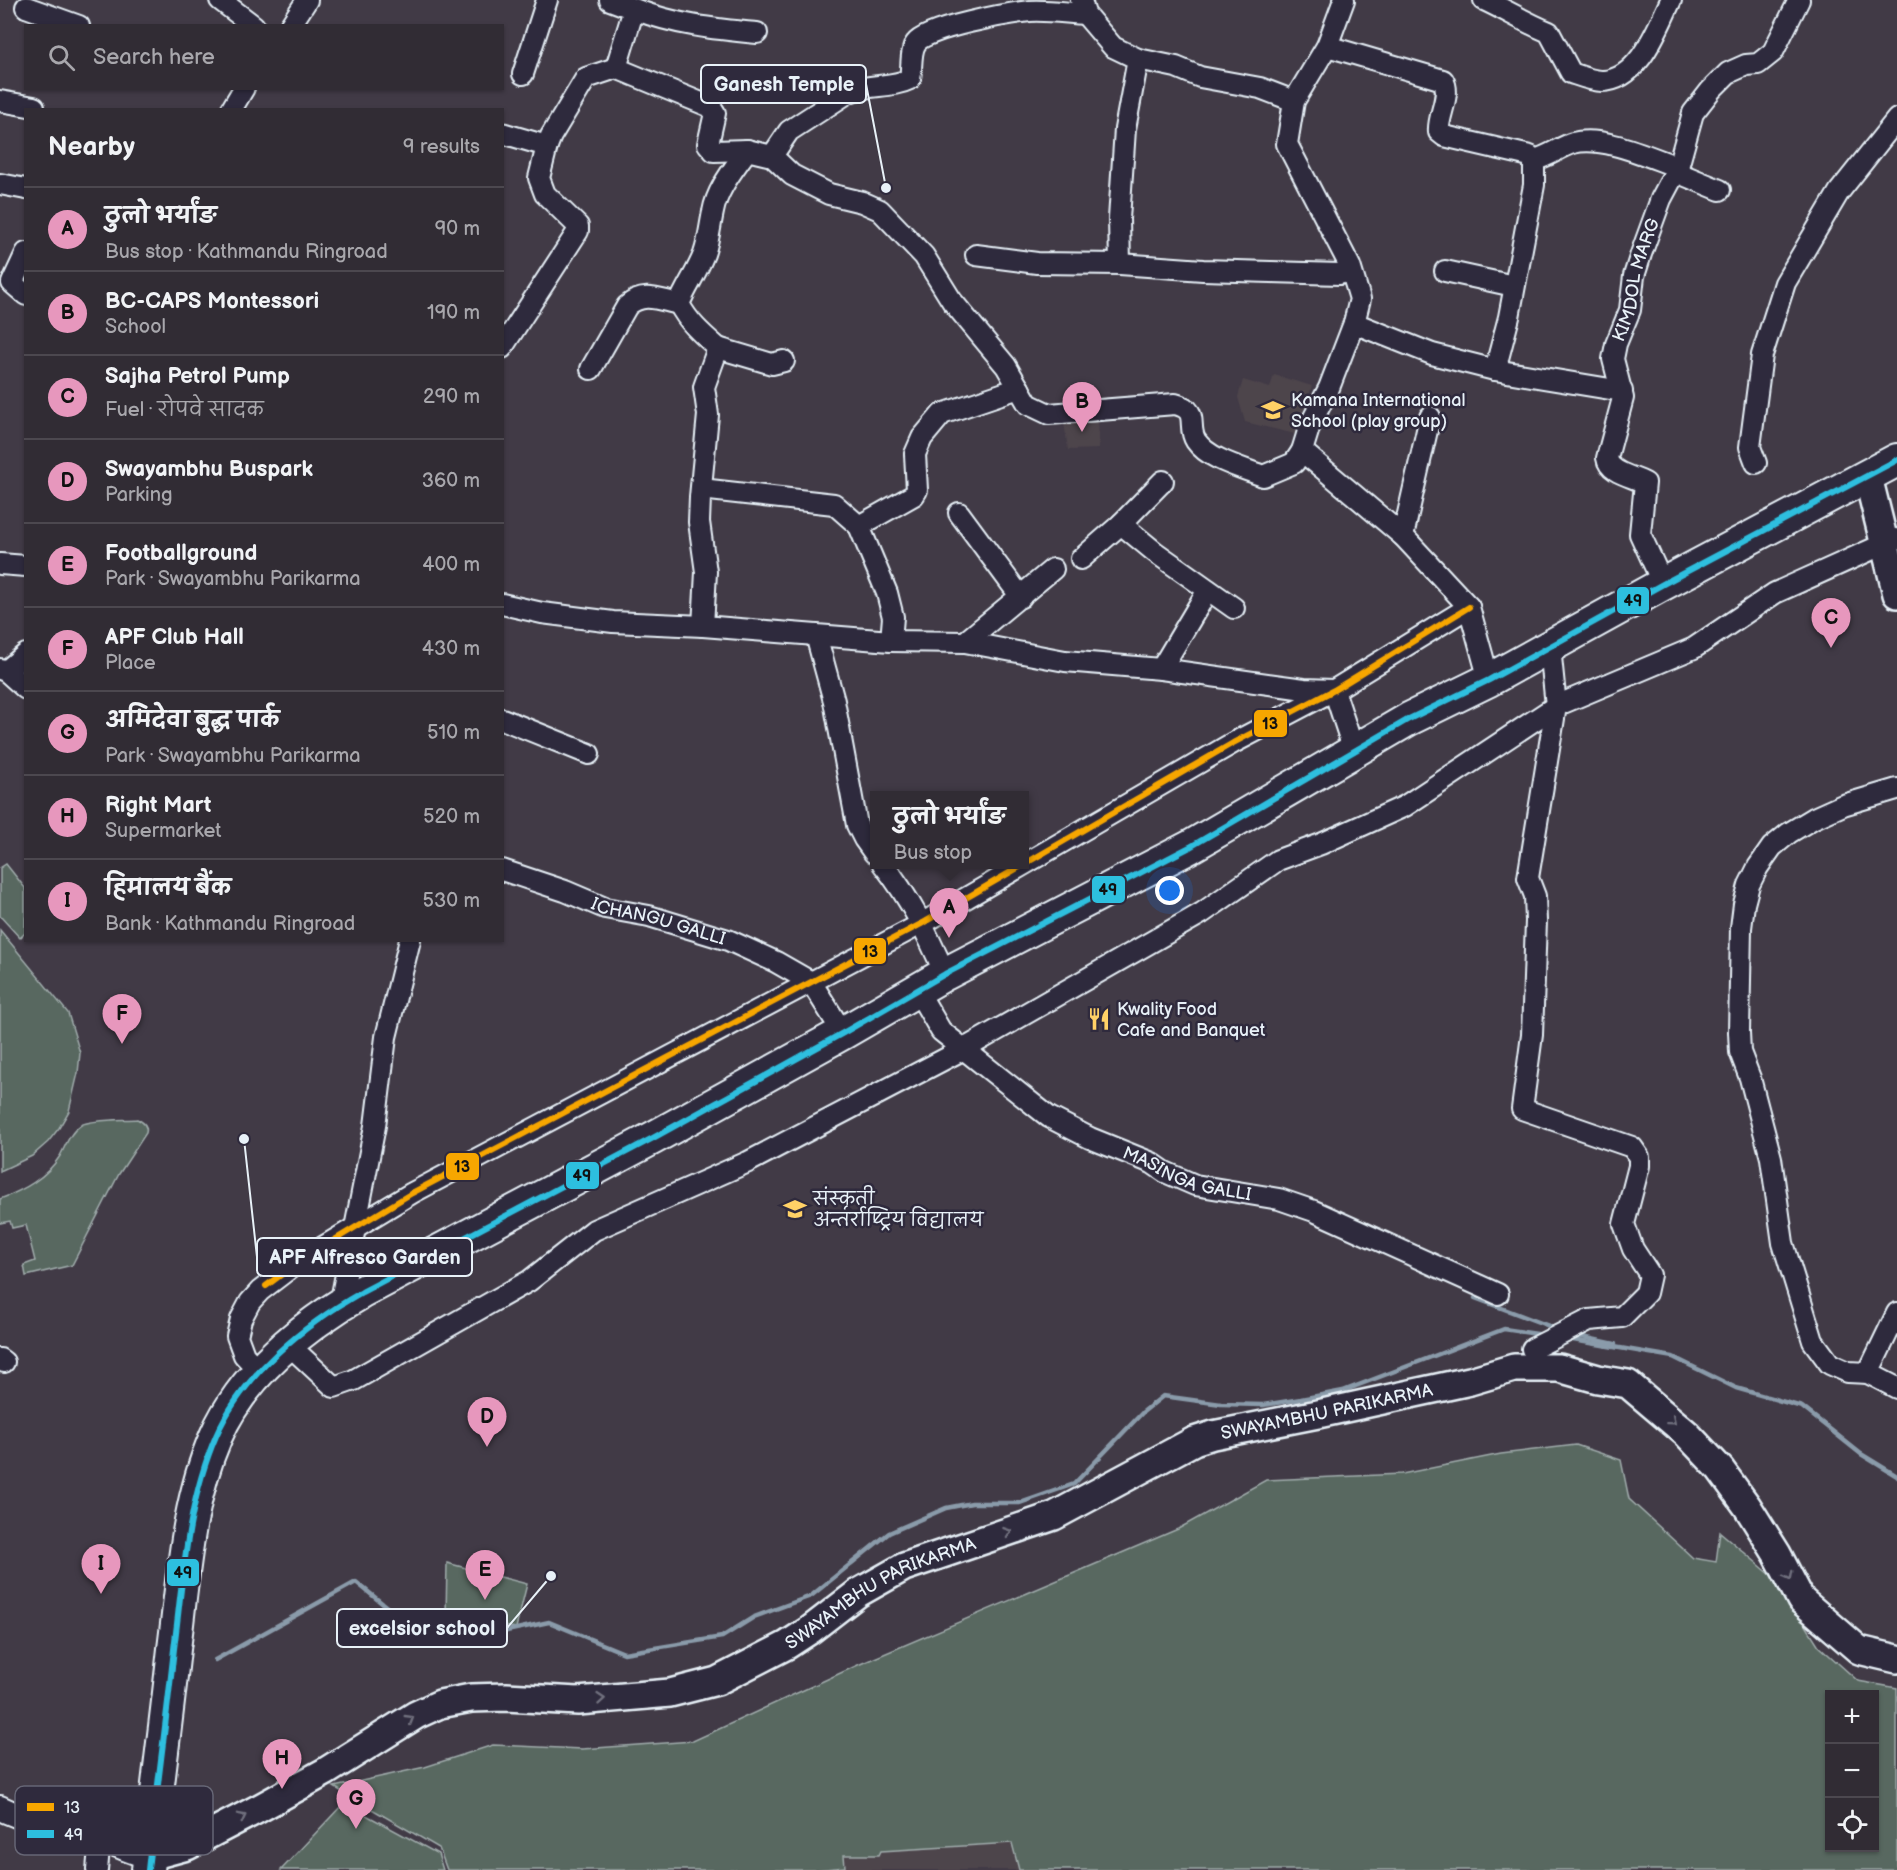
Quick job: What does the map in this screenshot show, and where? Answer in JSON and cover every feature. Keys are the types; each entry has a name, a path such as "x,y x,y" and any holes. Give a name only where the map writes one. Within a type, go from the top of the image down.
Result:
{"highway":[{"path":"158,1786 184,1561 196,1497 216,1435 235,1403 260,1372 288,1344 340,1305 653,1138 945,974 1190,847 1409,719 1489,680 1663,584 1897,460"}],"main road":[{"path":"1868,477 1891,542 1897,594"},
{"name":"SWAYAMBHU PARIKARMA","path":"213,1832 325,1772 416,1715 440,1704 471,1698 578,1701 670,1693 717,1681 787,1645 858,1593 904,1567 1054,1516 1194,1441 1458,1383 1514,1368 1559,1368 1598,1379 1628,1384 1687,1434 1720,1469 1747,1506 1777,1554 1801,1600 1859,1650 1897,1659"},
{"name":"SWAYAMBHU PARIKARMA","path":"149,1863 167,1855"}],"street":[{"path":"220,0 251,24"},
{"path":"291,24 306,0"},
{"path":"523,74 547,0"},
{"path":"610,0 660,19 689,26 757,33"},
{"path":"504,345 578,231 578,226 545,194 539,178 551,136 586,78 616,68 711,107 715,113 708,144 714,151 747,150 772,156 792,175 829,194 862,202 880,210 924,256 952,301 991,346 1028,404 1048,414 1175,404 1185,406 1190,411 1195,441 1217,459 1263,476 1294,463 1302,451 1310,425 1329,388 1354,323 1360,299 1355,278 1287,144 1294,101 1327,46 1344,0"},
{"path":"1484,0 1549,32 1571,73 1601,81 1621,76 1651,46 1671,0"},
{"name":"KIMDOL MARG","path":"1663,584 1640,534 1645,483 1631,475 1612,470 1607,463 1622,404 1622,392 1613,359 1616,344 1630,310 1634,276 1651,225 1665,191 1677,170 1693,113 1728,73 1746,65 1758,64 1773,52 1798,0"},
{"path":"772,156 789,131 849,92 857,88 902,83 910,79 914,45 919,40 947,28 1032,11 1083,7 1113,47 1138,59 1176,67 1200,77 1260,88 1294,101"},
{"path":"616,68 634,9"},
{"path":"27,11 72,24"},
{"path":"1327,46 1443,80 1446,91 1438,126 1439,132 1444,136 1530,156 1534,160 1534,185 1509,317 1496,370"},
{"path":"1120,264 1119,219 1125,129 1138,59"},
{"path":"232,108 243,90"},
{"path":"0,101 34,102"},
{"path":"1756,463 1750,447 1762,355 1785,283 1839,192 1897,118"},
{"path":"504,134 547,146"},
{"path":"1534,160 1546,157 1573,143 1599,141 1677,170 1720,190"},
{"path":"679,304 704,255 711,232 713,211 722,187 747,150"},
{"path":"0,184 24,189"},
{"path":"976,255 1037,263 1120,264 1203,270 1340,274"},
{"path":"14,262 12,283 24,293"},
{"path":"1445,271 1514,286"},
{"path":"591,369 627,306 643,296 679,304 687,319 700,334 718,348 772,364 784,361"},
{"path":"1354,323 1431,354 1496,370 1622,392"},
{"path":"703,626 706,572 699,522 708,416 704,387 718,348"},
{"path":"859,526 914,495 917,490 915,454 922,438 942,414 1019,388"},
{"path":"1403,536 1430,417"},
{"path":"1302,451 1403,536 1468,607 1489,680"},
{"path":"1081,559 1121,524 1163,481"},
{"path":"701,489 834,504 859,526 887,593 893,617 891,641"},
{"path":"959,513 1021,597"},
{"path":"1121,524 1155,552 1234,608"},
{"path":"288,1344 334,1387 354,1380 529,1281 594,1230 748,1162 964,1049 1202,913 1278,860 1321,844 1405,806 1556,706 1694,648 1775,593 1891,542"},
{"path":"0,564 24,566"},
{"path":"965,642 1053,569"},
{"path":"1161,669 1208,590"},
{"path":"504,604 542,613 614,622 703,626 891,641 965,642 1065,661 1161,669 1304,689 1334,690"},
{"path":"1029,861 1233,743 1334,690 1468,607"},
{"path":"816,636 834,701 857,825 870,847"},
{"path":"1532,1348 1589,1320 1622,1317 1646,1293 1650,1275 1633,1249 1624,1224 1639,1166 1639,1157 1632,1147 1522,1109 1532,1035 1536,921 1535,896 1528,878 1556,706 1550,646"},
{"path":"24,655 3,670 24,687"},
{"path":"1334,690 1354,751"},
{"path":"504,720 589,754"},
{"path":"1897,789 1843,805 1814,818 1789,833 1772,847 1758,867 1749,885 1741,928 1738,1032 1740,1052 1772,1158 1785,1253 1813,1341 1830,1364 1848,1372 1868,1373 1897,1388"},
{"path":"887,869 923,923 945,974"},
{"path":"260,1372 244,1355 237,1336 241,1319 250,1302 260,1291 298,1262 412,1193 923,923 1016,869"},
{"name":"ICHANGU GALLI","path":"504,871 565,891 605,908 648,916 728,940 776,962 811,982"},
{"path":"340,1305 375,1126 386,1038 410,942"},
{"path":"811,982 843,1033"},
{"name":"MASINGA GALLI","path":"917,990 941,1031 1049,1117 1195,1185 1280,1199 1314,1211 1498,1294"},
{"path":"1868,1373 1897,1313"},
{"path":"0,1808 15,1815"},
{"path":"97,1870 98,1855"},
{"path":"135,1855 149,1863"}],"shaded area":[{"name":"Kamana International School (play group)","path":"1274,375 1312,386 1295,434 1245,422 1238,397 1243,380 1270,388"},
{"path":"1063,414 1098,415 1099,449 1068,450"},
{"path":"1012,1843 1019,1870 815,1870 844,1867 844,1855 879,1855 881,1851"}],"green space":[{"path":"6,864 24,887 24,934 20,938 0,916 0,868"},
{"path":"0,930 68,1013 80,1053 69,1111 59,1128 32,1156 0,1171"},
{"path":"137,1119 145,1124 146,1133 119,1174 72,1265 26,1276 24,1265 35,1261 26,1225 12,1228 10,1221 0,1223 0,1199 18,1192 48,1171 60,1156 71,1135 81,1125 100,1121"},
{"path":"1576,1445 1621,1460 1629,1499 1693,1558 1716,1562 1720,1532 1778,1581 1819,1646 1858,1681 1897,1688 1897,1870 1019,1870 1012,1843 881,1851 879,1855 844,1855 845,1867 815,1870 447,1870 439,1848 334,1787 425,1767 493,1745 582,1749 693,1741 858,1665 1178,1529 1266,1480 1402,1474 1501,1454"},
{"path":"447,1563 527,1584 516,1628 446,1616"},
{"path":"344,1803 438,1854 443,1870 281,1870"}],"waterway":[{"path":"1475,1298 1557,1329"},
{"path":"215,1660 356,1582 388,1608 421,1642 460,1641 549,1622 624,1653 722,1637 754,1617 811,1596 889,1533 946,1508 972,1503 1020,1503 1074,1484 1143,1412 1163,1396 1221,1404 1263,1405 1301,1399 1343,1391 1504,1329 1544,1335"},
{"path":"1573,1335 1615,1344"},
{"path":"1567,1339 1673,1357 1736,1388 1802,1407 1861,1454 1897,1476"}],"transit line":[{"name":"49","path":"158,1786 184,1568 192,1514 206,1461 216,1436 242,1392 277,1353 297,1336 362,1292 653,1138 945,974 1190,847 1409,719 1489,680 1663,584 1897,460"},
{"name":"13","path":"1029,861 1233,743 1334,690 1469,607"},
{"name":"13","path":"266,1286 298,1262 412,1193 923,923 1016,869"},
{"name":"49","path":"148,1870 150,1855"}],"place":[{"name":"Ganesh Temple","path":"886,188"},
{"name":"Kamana International School (play group)","path":"1273,410"},
{"name":"BC-CAPS Montessori","path":"1082,432"},
{"name":"Sajha Petrol Pump","path":"1831,648"},
{"name":"ठुलो भर्यांङ","path":"949,938"},
{"name":"Kwality Food Cafe and Banquet","path":"1099,1019"},
{"name":"APF Club Hall","path":"122,1044"},
{"name":"APF Alfresco Garden","path":"244,1139"},
{"name":"संस्कृती अन्तर्राष्ट्रिय विद्यालय","path":"795,1209"},
{"name":"Swayambhu Buspark","path":"487,1447"},
{"name":"excelsior school","path":"551,1576"},
{"name":"हिमालय बैंक","path":"101,1594"},
{"name":"Footballground","path":"485,1600"},
{"name":"Right Mart","path":"282,1789"},
{"name":"अमिदेवा बुद्ध पार्क","path":"356,1829"}]}
